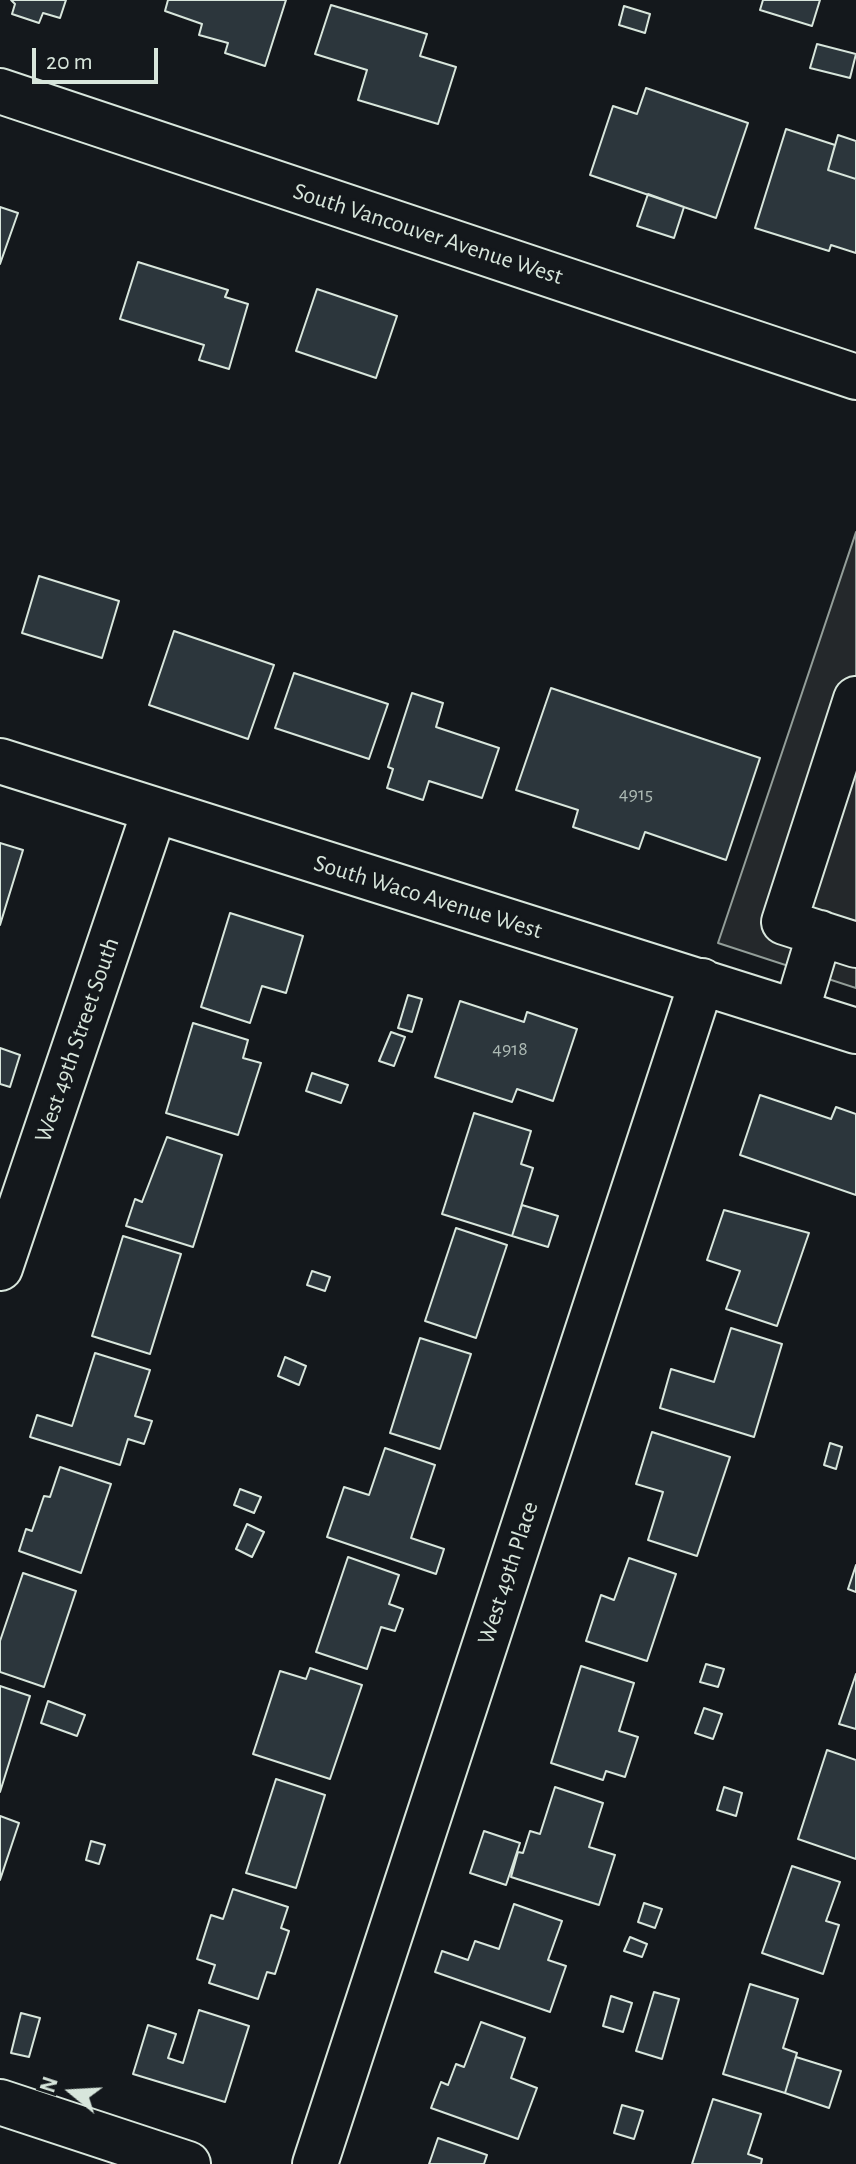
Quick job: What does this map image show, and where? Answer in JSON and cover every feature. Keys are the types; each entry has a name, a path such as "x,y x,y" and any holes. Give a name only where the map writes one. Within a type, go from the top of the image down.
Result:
{"street":[{"name":"South Vancouver Avenue West","path":"0,91 856,377"},
{"path":"796,1012 838,939 784,922 856,699"},
{"name":"South Waco Avenue West","path":"0,761 856,1031"},
{"name":"West 49th Street South","path":"0,1268 154,812"},
{"name":"West 49th Place","path":"315,2164 702,981"},
{"path":"0,2102 188,2164"}],"shaded area":[{"path":"856,532 856,988 718,943"}],"building":[{"path":"11,0 66,0 60,18 43,13 39,23 12,14 15,4"},
{"path":"168,0 286,0 265,66 225,53 228,43 199,35 202,24 165,11"},
{"path":"763,0 820,0 812,26 760,10"},
{"path":"331,5 427,34 420,56 456,67 438,124 358,100 367,70 315,54"},
{"path":"624,6 650,14 645,33 619,25"},
{"path":"817,44 856,54 850,78 810,68"},
{"path":"646,88 748,123 716,218 590,175 613,106 637,114"},
{"path":"786,129 835,145 828,170 856,179 856,253 831,245 829,251 755,228"},
{"path":"838,135 856,141 856,179 828,170"},
{"path":"648,194 684,207 674,238 637,226"},
{"path":"0,207 18,213 0,264"},
{"path":"138,262 228,290 225,297 248,304 229,369 199,360 204,345 120,319"},
{"path":"317,289 397,316 376,378 296,351"},
{"path":"39,576 119,601 102,658 22,633"},
{"path":"174,631 274,665 248,739 149,705"},
{"path":"294,673 388,704 369,759 275,728"},
{"path":"551,688 760,758 726,860 645,832 639,849 573,827 578,810 516,790"},
{"path":"412,693 443,703 436,727 499,748 482,798 429,781 423,800 387,788 393,769 388,767"},
{"path":"0,843 23,850 0,925"},
{"path":"230,913 303,936 286,993 262,986 250,1023 201,1007"},
{"path":"408,995 422,999 412,1032 398,1028"},
{"path":"460,1001 524,1022 527,1012 577,1029 553,1101 517,1089 512,1102 435,1077"},
{"path":"193,1023 248,1040 243,1058 261,1063 238,1135 166,1113"},
{"path":"391,1032 405,1037 394,1066 379,1061"},
{"path":"0,1048 20,1055 10,1087 0,1084"},
{"path":"312,1073 348,1085 341,1103 306,1091"},
{"path":"760,1095 831,1119 836,1107 856,1114 856,1195 740,1155"},
{"path":"474,1113 531,1131 521,1164 533,1168 512,1236 442,1214"},
{"path":"167,1137 222,1155 193,1247 126,1226 135,1199 142,1202"},
{"path":"522,1205 558,1216 548,1247 512,1236"},
{"path":"724,1210 809,1233 777,1326 726,1309 740,1271 707,1260"},
{"path":"456,1228 507,1245 476,1338 425,1321"},
{"path":"123,1236 181,1254 150,1354 92,1336"},
{"path":"312,1271 330,1277 325,1291 307,1285"},
{"path":"731,1328 782,1344 754,1437 660,1408 671,1369 714,1382"},
{"path":"420,1338 471,1354 440,1449 390,1433"},
{"path":"95,1353 150,1370 135,1416 152,1421 144,1444 128,1439 120,1465 30,1437 37,1415 72,1426"},
{"path":"285,1357 306,1366 299,1385 278,1376"},
{"path":"652,1432 730,1457 697,1556 648,1540 663,1492 636,1484"},
{"path":"830,1443 842,1447 836,1469 824,1465"},
{"path":"385,1448 435,1465 411,1538 444,1549 436,1574 327,1537 344,1487 369,1495"},
{"path":"60,1467 111,1484 81,1573 19,1551 26,1529 32,1531 44,1496 50,1497"},
{"path":"240,1489 261,1497 254,1513 234,1505"},
{"path":"247,1524 264,1532 252,1557 236,1549"},
{"path":"348,1557 399,1575 389,1604 403,1609 395,1631 381,1627 367,1669 316,1652"},
{"path":"629,1558 676,1574 647,1661 586,1641 601,1595 614,1600"},
{"path":"856,1565 856,1592 848,1589"},
{"path":"23,1573 76,1591 44,1687 0,1672 0,1641"},
{"path":"706,1664 724,1669 718,1687 700,1682"},
{"path":"581,1666 634,1683 619,1731 638,1737 625,1777 606,1771 603,1780 551,1763"},
{"path":"310,1668 362,1685 330,1779 253,1754 280,1671 306,1679"},
{"path":"856,1674 856,1729 839,1724"},
{"path":"0,1686 30,1696 0,1792"},
{"path":"48,1701 85,1715 77,1736 41,1723"},
{"path":"704,1708 722,1714 713,1739 695,1733"},
{"path":"827,1750 856,1760 856,1859 798,1839"},
{"path":"276,1779 325,1795 296,1888 246,1873"},
{"path":"555,1787 603,1803 589,1847 615,1855 599,1905 511,1877 518,1852 523,1853 530,1831 540,1834"},
{"path":"724,1787 742,1793 736,1816 717,1810"},
{"path":"0,1816 19,1823 0,1880"},
{"path":"484,1831 520,1843 506,1885 470,1873"},
{"path":"91,1841 105,1845 99,1864 86,1860"},
{"path":"792,1866 840,1882 826,1921 839,1925 823,1974 762,1953"},
{"path":"233,1889 288,1907 281,1928 289,1931 275,1974 267,1972 258,1999 209,1983 215,1965 197,1959 211,1915 223,1919"},
{"path":"644,1903 662,1909 655,1928 638,1922"},
{"path":"514,1904 562,1921 548,1960 566,1966 550,2012 435,1972 442,1951 468,1960 475,1941 499,1949"},
{"path":"630,1937 647,1944 642,1957 624,1951"},
{"path":"750,1984 798,1999 783,2048 797,2053 785,2093 723,2074"},
{"path":"654,1992 679,1999 662,2059 636,2051"},
{"path":"611,1996 632,2003 623,2032 603,2026"},
{"path":"199,2010 249,2026 225,2102 133,2074 148,2025 176,2034 168,2058 183,2063"},
{"path":"21,2013 40,2018 29,2057 11,2053"},
{"path":"481,2022 525,2038 511,2078 537,2088 518,2139 431,2108 441,2082 448,2085 456,2064 464,2067"},
{"path":"796,2057 841,2071 829,2108 785,2093"},
{"path":"713,2099 761,2114 748,2154 762,2159 761,2164 692,2164"},
{"path":"622,2105 643,2111 634,2139 614,2133"},
{"path":"438,2138 487,2155 484,2164 429,2164"}]}
